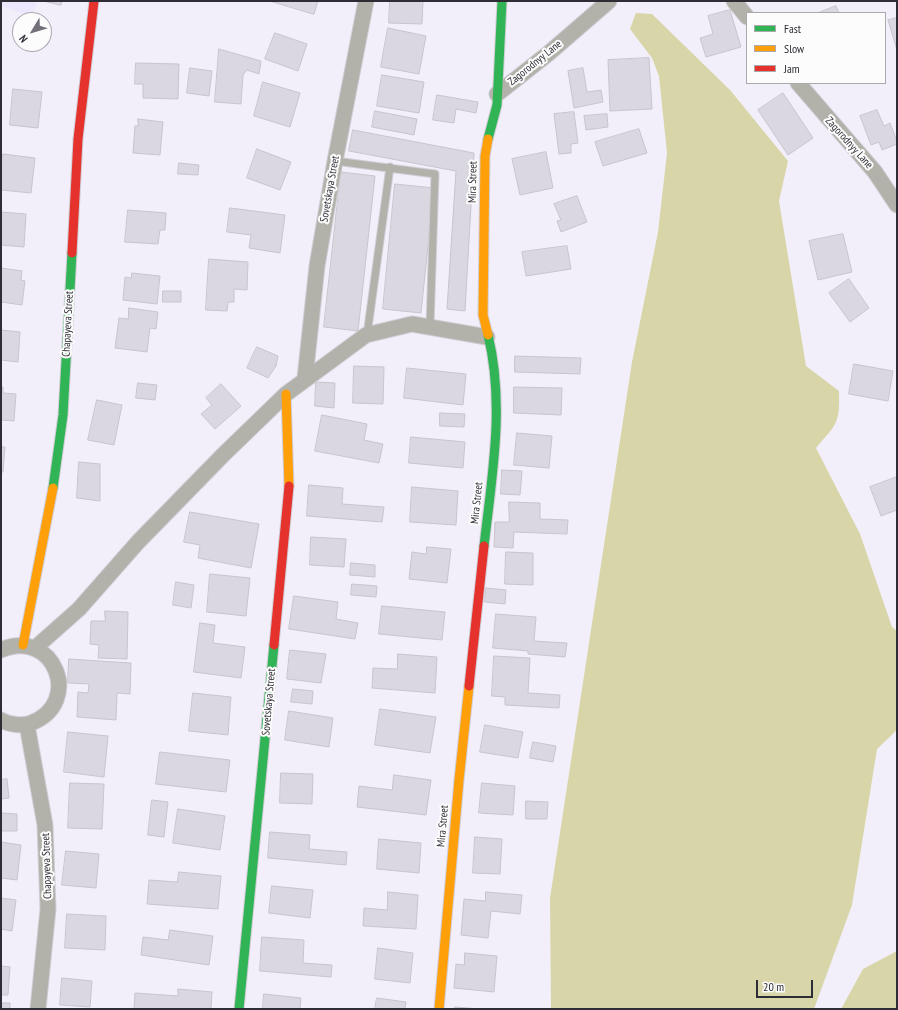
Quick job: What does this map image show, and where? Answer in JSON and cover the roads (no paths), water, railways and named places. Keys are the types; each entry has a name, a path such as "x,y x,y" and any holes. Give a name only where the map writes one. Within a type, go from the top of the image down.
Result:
{"street":[{"name":"Chapayeva Street","path":"29,647 63,415 78,139 94,1"},
{"name":"Sovetskaya Street","path":"305,378 317,266 335,161 366,1"},
{"name":"Mira Street","path":"440,1009 460,780 497,431 494,359 487,337 483,315 485,156 497,105 502,1"},
{"name":"Zagorodnyy Lane","path":"497,94 549,53 609,1"},
{"path":"734,1 746,16"},
{"name":"Zagorodnyy Lane","path":"799,84 875,172 897,205"},
{"path":"29,647 79,609 148,531 286,394 305,378 366,335 412,324 487,337"},
{"name":"Sovetskaya Street","path":"240,1009 290,488 286,394"},
{"path":"1,650 10,646 29,647 46,655 54,665 58,677 59,690 56,702 49,712 38,720 27,724 15,725 1,720"},
{"name":"Chapayeva Street","path":"27,724 46,833 48,909 38,1009"}],"lane":[{"path":"335,161 435,174 430,326"},
{"path":"366,335 390,167"}]}
